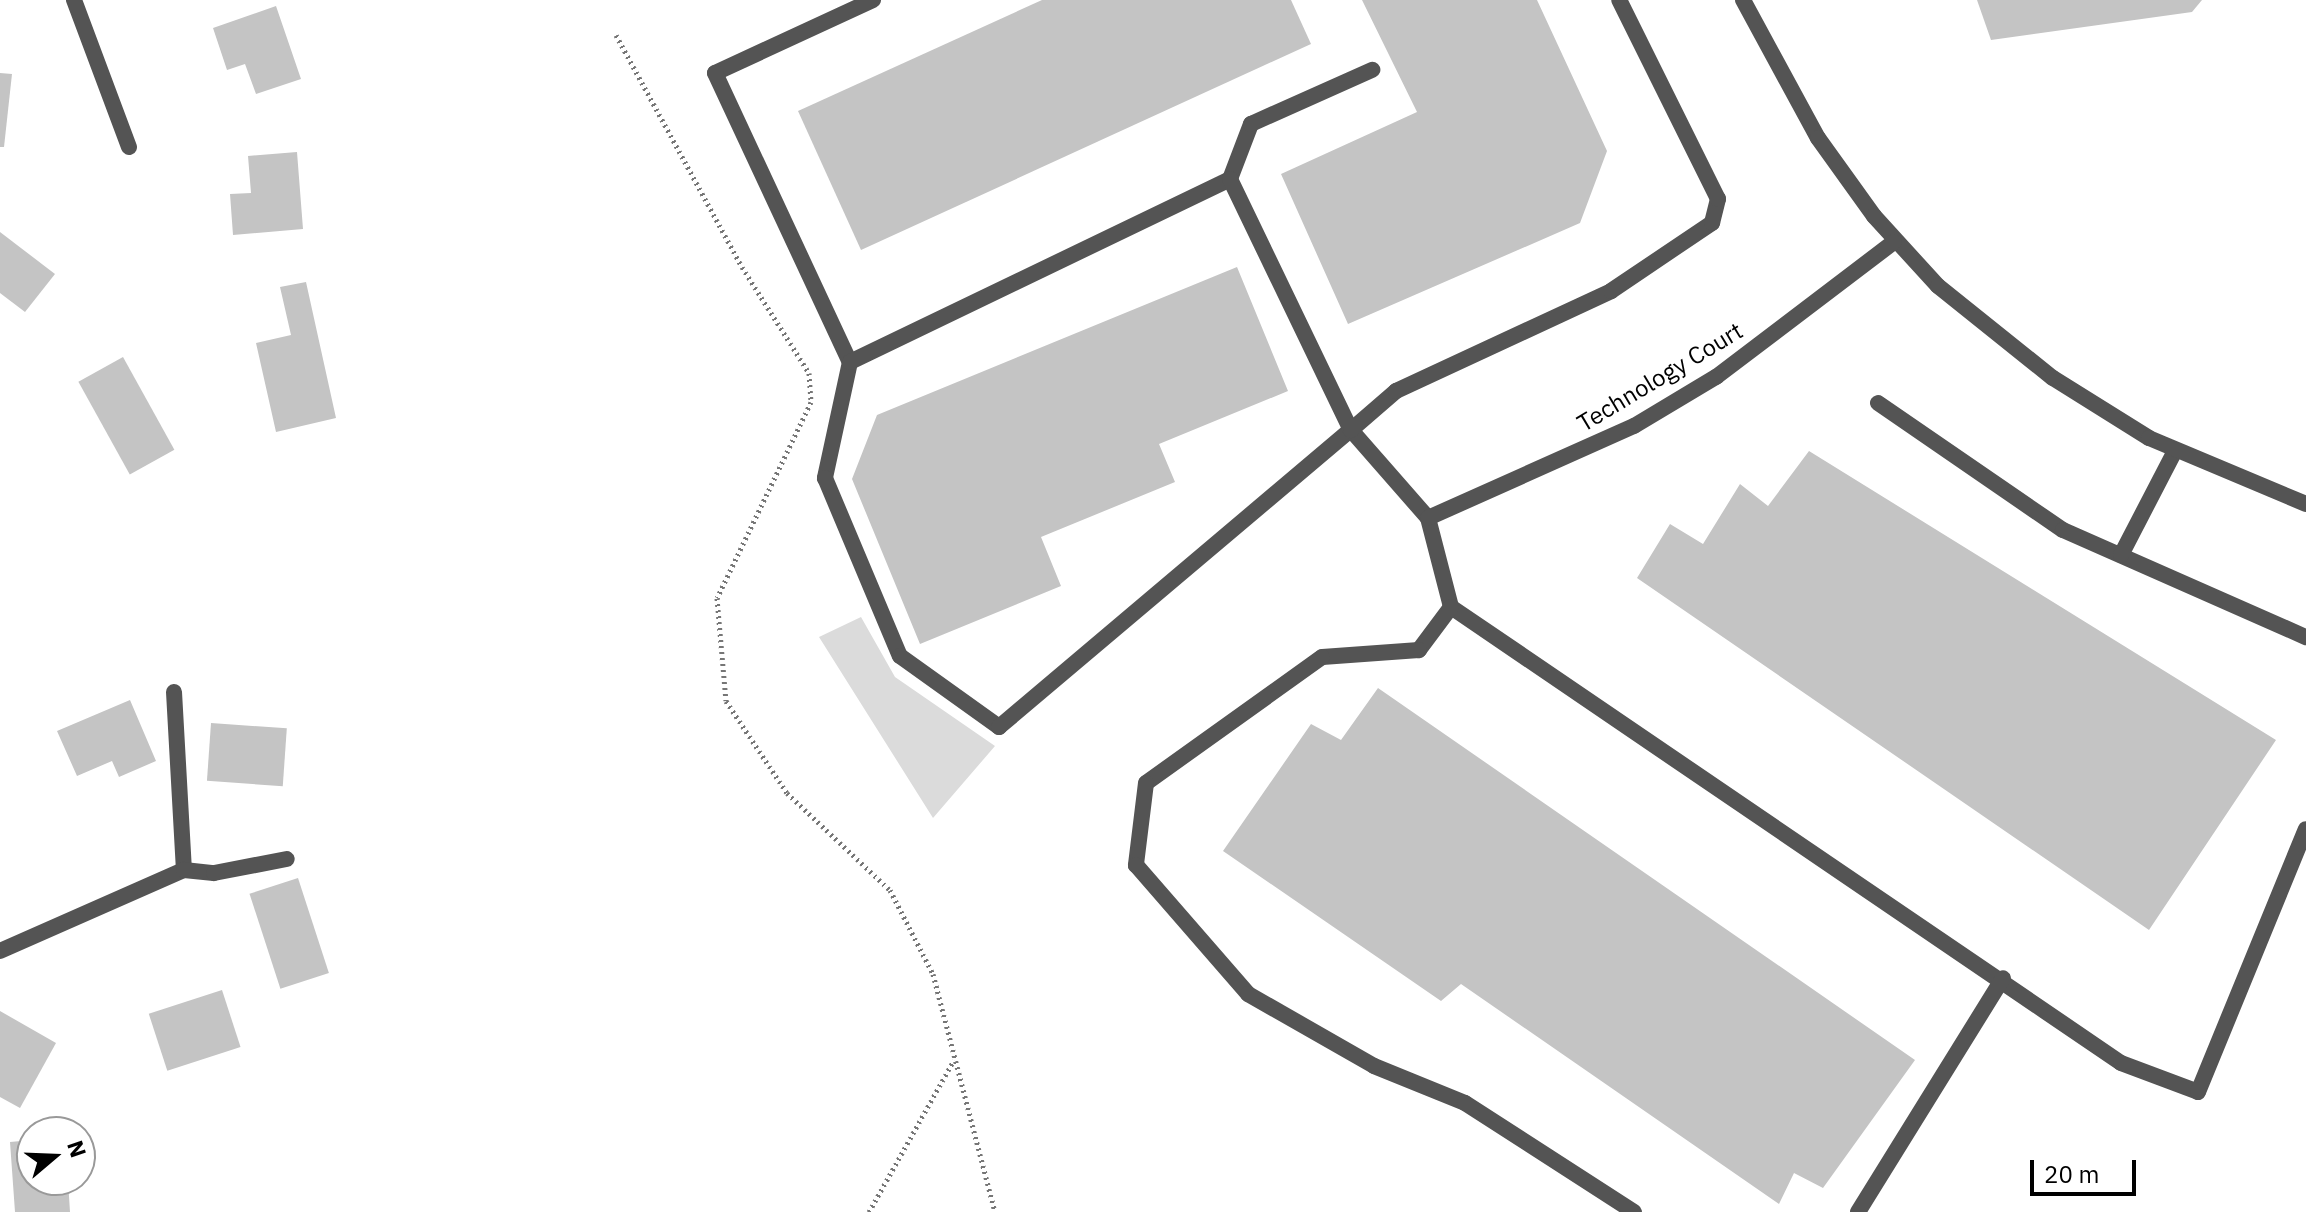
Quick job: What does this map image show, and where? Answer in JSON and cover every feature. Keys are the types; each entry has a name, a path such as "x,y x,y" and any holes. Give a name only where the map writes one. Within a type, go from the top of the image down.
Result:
{"street":[{"path":"74,0 129,147"},
{"path":"873,0 715,73 850,362 825,478 900,656 999,727 1396,391 1611,291 1712,223 1718,199 1619,0"},
{"path":"1743,0 1794,99 1894,242 2053,378 2175,451 2306,504"},
{"path":"850,362 1230,179 1251,124 1372,70"},
{"path":"1230,179 1351,430 1428,518 1451,607 2003,978 2121,1063 2198,1092 2306,829"},
{"name":"Technology Court","path":"1428,518 1675,402 1794,322 1894,242"},
{"path":"1878,403 2063,530 2306,637"},
{"path":"2121,555 2175,451"},
{"path":"1451,607 1419,650 1322,657 1146,783 1136,865 1248,994 1374,1066 1465,1103 1634,1212"},
{"path":"174,692 184,870"},
{"path":"0,951 184,870 214,873 287,859"},
{"path":"1858,1212 2003,978"}],"path":[{"path":"616,35 742,267 809,373 811,402 717,598 726,701 787,793 890,890 933,974 995,1212"},
{"path":"869,1212 955,1059"}],"shaded area":[{"path":"861,617 895,677 995,746 933,818 819,637"}],"building":[{"path":"1042,0 1291,0 1311,44 861,250 798,111"},
{"path":"1362,0 1537,0 1607,151 1580,223 1348,324 1281,174 1417,112"},
{"path":"1977,0 2202,0 2192,12 1991,40"},
{"path":"276,6 301,79 256,94 245,64 227,70 213,28"},
{"path":"0,73 12,74 4,147 0,147"},
{"path":"297,152 303,229 233,235 230,194 251,193 248,156"},
{"path":"0,232 55,274 25,312 0,293"},
{"path":"1237,267 1288,391 1159,444 1175,482 1041,537 1061,586 920,644 852,479 877,415"},
{"path":"306,282 336,418 276,432 256,343 291,335 280,287"},
{"path":"123,357 174,450 130,474 78,382"},
{"path":"1809,451 2276,740 2149,930 1637,578 1670,524 1703,544 1740,484 1768,506"},
{"path":"1378,688 1915,1060 1823,1188 1794,1173 1779,1204 1461,984 1441,1001 1223,851 1311,724 1341,740"},
{"path":"130,700 156,761 119,777 112,761 77,776 57,731"},
{"path":"211,723 287,728 283,786 207,781"},
{"path":"298,878 329,973 280,989 249,894"},
{"path":"222,990 241,1047 167,1071 149,1014"},
{"path":"0,1011 56,1043 20,1108 0,1097"},
{"path":"16,1141 16,1196 69,1196 70,1212 15,1212 10,1142"}]}
